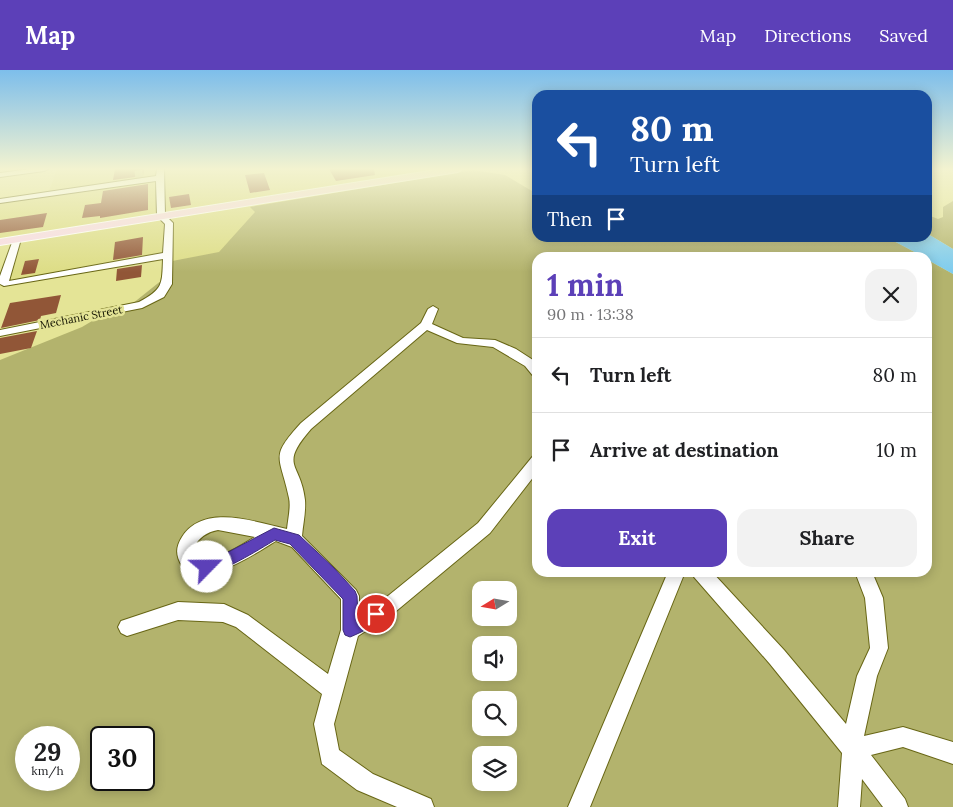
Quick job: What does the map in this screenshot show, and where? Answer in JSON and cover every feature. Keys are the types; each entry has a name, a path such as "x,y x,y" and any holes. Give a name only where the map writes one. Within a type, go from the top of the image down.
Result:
{"main road":[{"path":"0,242 241,203"}],"street":[{"path":"16,239 3,282 4,286 168,255 169,223 161,216 161,203"},
{"name":"Mechanic Street","path":"0,333 142,305 160,295 167,284 168,255"},
{"path":"294,539 297,500 286,458 290,444 306,426 426,325 433,309"},
{"path":"426,325 461,341 495,344 512,352 532,367"},
{"path":"350,630 389,606 484,528 532,468"},
{"path":"274,534 218,564 207,567 197,567 189,563 185,557 185,548 196,532 215,523 225,523 274,534 294,539 329,572 350,596 350,630 324,724 330,756 365,782 423,807"},
{"path":"579,807 675,577"},
{"path":"705,577 735,608 897,807"},
{"path":"849,807 854,732 867,676 879,648 874,598 866,577"},
{"path":"127,628 178,611 224,612 242,621 334,690"},
{"path":"852,750 903,737 953,754"}],"shaded area":[{"path":"0,203 273,203 251,207 268,223 223,252 167,262 168,256 8,284 16,240 0,242"},
{"path":"272,203 532,203 532,242 896,242 915,252 532,252 532,577 932,577 932,262 953,274 953,807 0,807 0,360 82,327 109,311 127,308 167,276 167,262 219,252 255,212 250,207"},
{"path":"953,203 953,249 932,236 932,217 938,219 943,217 943,207"}],"water":[{"path":"932,236 953,249 953,274 932,262 932,252 915,252 896,242 932,242"}],"building":[{"path":"148,203 148,210 100,218 100,216 82,218 85,205"},
{"path":"170,203 191,203 191,205 171,208"},
{"path":"47,213 43,227 0,233 0,220"},
{"path":"143,237 142,255 113,260 115,242"},
{"path":"39,259 35,273 21,275 25,261"},
{"path":"142,265 141,277 116,281 117,269"},
{"path":"61,295 56,313 41,316 40,320 1,328 10,303"},
{"path":"37,331 31,348 0,354 0,338"}],"route":[{"path":"207,567 218,564 274,534 294,539 329,572 350,596 350,630 376,614"}]}
